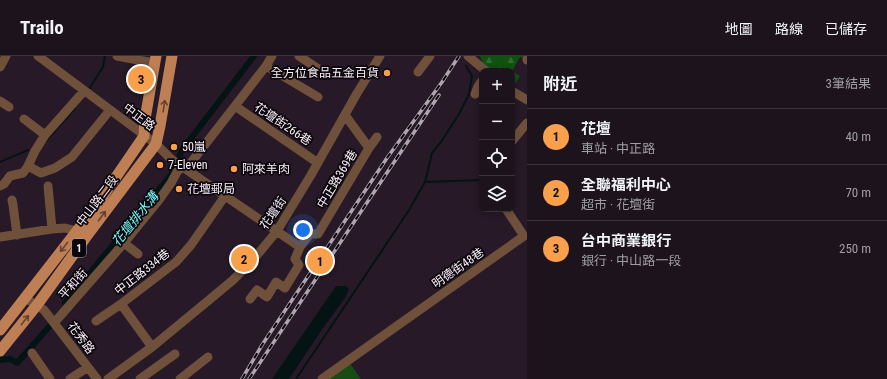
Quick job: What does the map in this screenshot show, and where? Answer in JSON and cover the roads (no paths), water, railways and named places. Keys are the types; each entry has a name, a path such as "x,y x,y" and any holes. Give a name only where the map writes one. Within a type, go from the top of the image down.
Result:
{"main road":[{"name":"1","path":"156,144 172,56"},
{"path":"144,136 145,119 155,60"},
{"name":"中山路二段","path":"0,330 103,196 144,136"},
{"name":"中山路二段","path":"0,351 37,305 156,144"}],"street":[{"path":"0,67 6,56"},
{"name":"中正路","path":"38,56 156,144 171,159 182,167"},
{"path":"117,56 155,60"},
{"name":"平和街","path":"54,322 124,243 159,200 171,183 176,172 235,106 266,66 270,56"},
{"path":"299,56 326,74"},
{"name":"花壇街","path":"108,379 152,346 232,280 253,260 277,231 318,163 356,94 380,56"},
{"path":"418,72 430,56"},
{"path":"470,57 483,68"},
{"path":"266,66 318,97"},
{"path":"475,94 479,83"},
{"path":"0,186 4,184 10,176 23,173 44,135 87,93"},
{"path":"515,93 527,100"},
{"path":"0,101 9,107"},
{"name":"花壇街266巷","path":"235,106 318,163"},
{"path":"28,166 40,173 54,168 72,157 110,110"},
{"path":"345,115 369,148"},
{"path":"24,119 44,135"},
{"path":"513,140 527,123"},
{"name":"中正路369巷","path":"300,247 310,234 318,234 377,137"},
{"path":"182,167 300,247 295,259 299,265 285,288 276,282 266,297 257,290 250,299"},
{"path":"48,186 52,229"},
{"name":"中正路334巷","path":"96,321 176,262 191,245 225,196"},
{"path":"12,200 17,234"},
{"name":"明德街48巷","path":"322,379 524,236 508,212"},
{"path":"0,237 52,229 65,228 77,231"},
{"path":"124,243 138,254"},
{"name":"花秀路","path":"25,298 44,310 97,379"},
{"path":"121,304 152,346"},
{"path":"32,353 50,379"},
{"path":"140,379 175,354"},
{"path":"180,379 208,357"},
{"path":"70,379 88,367"}],"waterway":[{"path":"89,89 103,67 105,56"},
{"name":"花壇排水溝","path":"65,303 171,175 182,150 254,56"},
{"path":"425,182 432,153 459,114 469,94 472,76 466,66"},
{"path":"45,142 75,108"},
{"path":"0,162 28,150"},
{"path":"296,379 409,210 425,182 479,180"},
{"name":"花壇排水溝","path":"0,360 10,359 17,363 55,319"}],"railway":[{"path":"242,379 262,345 387,158 459,56"},
{"path":"249,379 439,95"}],"place":[{"name":"全方位食品五金百貨","path":"387,73"},
{"name":"台中商業銀行","path":"141,79"},
{"name":"50嵐","path":"174,147"},
{"name":"7-Eleven","path":"160,165"},
{"name":"阿來羊肉","path":"234,169"},
{"name":"花壇郵局","path":"179,189"},
{"name":"全聯福利中心","path":"244,259"},
{"name":"花壇","path":"320,261"}]}
